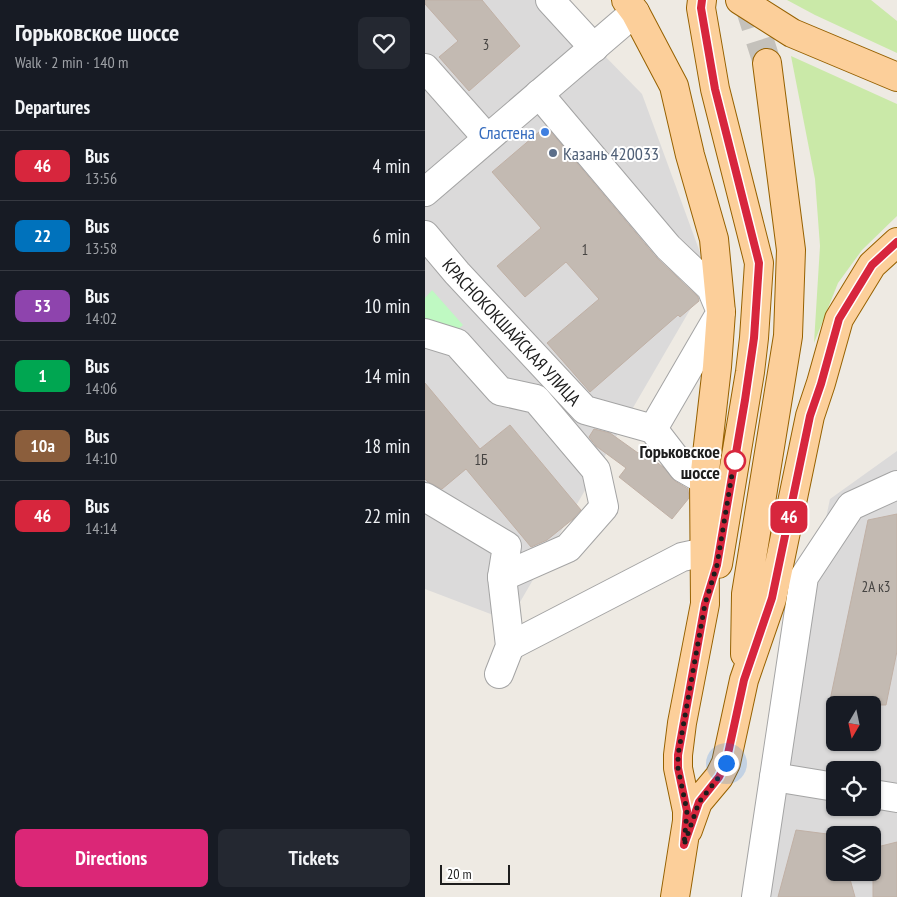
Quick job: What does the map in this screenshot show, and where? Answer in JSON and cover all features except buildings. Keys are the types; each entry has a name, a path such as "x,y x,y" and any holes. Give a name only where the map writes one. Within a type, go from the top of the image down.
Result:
{"main road":[{"path":"675,897 684,845 687,811 678,768 678,755 705,604 717,565 749,380 759,263 715,89 701,8 702,0"},
{"path":"740,0 793,33 897,77"},
{"path":"631,6 674,86 690,155 714,239 721,312 717,367 704,480 705,604"},
{"path":"744,680 746,594 789,326 791,250 767,64"},
{"path":"684,845 699,802 719,777 726,763 744,680 772,598 810,416 839,319 872,265 897,242"}],"street":[{"path":"550,0 594,48"},
{"path":"425,192 594,48 631,6"},
{"path":"425,68 487,138"},
{"path":"539,94 668,247 711,288 721,312 653,430 683,468 704,480"},
{"name":"КРАСНОКОКШАЙСКАЯ УЛИЦА","path":"425,235 457,273 585,410 653,430"},
{"path":"425,333 457,343 500,391 536,399 596,470 604,507 567,548 502,577"},
{"path":"756,897 804,577 851,506 897,485"},
{"path":"425,497 507,546 502,577 510,646 499,674"},
{"path":"510,646 682,557 705,552"},
{"path":"774,777 826,786"},
{"path":"881,795 897,798"}],"shaded area":[{"path":"425,0 550,0 642,94 709,277 509,621 425,589"},
{"path":"897,451 897,897 746,897 830,499"}],"green space":[{"path":"787,0 871,0 897,21 897,53 815,15"},
{"path":"791,56 897,104 897,216 862,250 838,283 814,343 820,246 815,179"},
{"path":"432,290 463,325 449,337 425,319 425,298"}],"tunnel":[{"path":"747,0 767,63"}],"bus line":[{"name":"46","path":"702,0 701,8 715,89 759,263 754,338 745,400 717,565 705,604 682,724 678,755 678,768 687,811 684,845 699,802 719,777 726,763 744,680 772,598 810,416 839,319 872,265 897,242"}],"place":[{"name":"Сластена","path":"545,132"},
{"name":"Казань 420033","path":"553,153"},
{"name":"Горьковское шоссе","path":"735,461"}],"route":[{"path":"726,763 719,777 699,802 684,845 687,811 678,768 682,724 705,604 717,565 735,456 735,461"}]}
